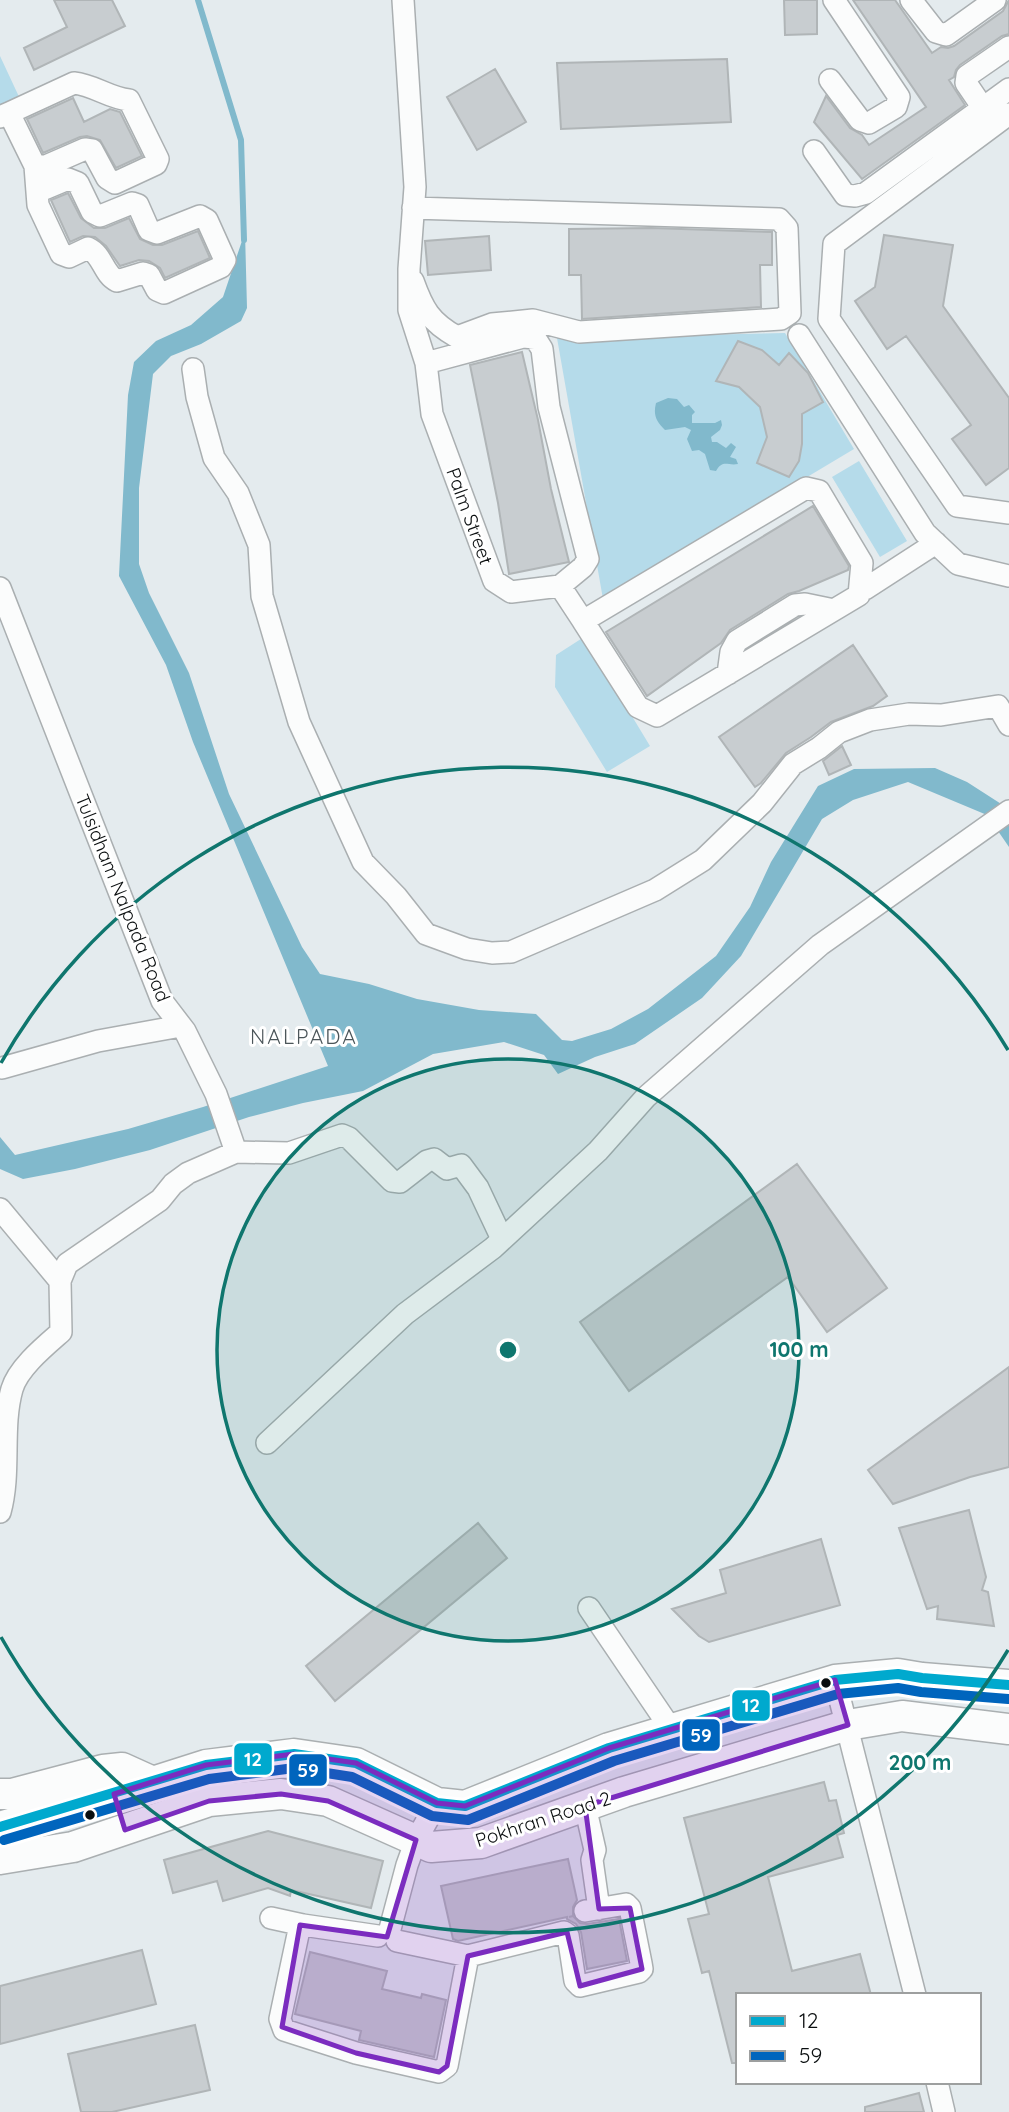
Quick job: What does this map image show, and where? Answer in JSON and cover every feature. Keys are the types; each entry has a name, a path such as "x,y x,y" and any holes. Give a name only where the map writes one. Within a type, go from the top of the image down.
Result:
{"main road":[{"name":"Pokhran Road 2","path":"0,1828 206,1765 294,1754 356,1763 438,1803 465,1806 608,1748 835,1680 898,1674 1009,1685"},
{"name":"Pokhran Road 2","path":"0,1858 73,1847 209,1801 281,1794 328,1801 430,1847 481,1843 624,1792 848,1725 902,1716 1009,1728"},
{"path":"0,1794 12,1794 103,1770 122,1768 153,1782"},
{"path":"114,1794 125,1830"},
{"path":"0,1872 32,1854"}],"street":[{"name":"Palm Street","path":"403,0 415,187 409,310 426,363 432,414 494,582 511,592 560,586"},
{"path":"830,80 860,120 869,123 896,107 899,97 834,0"},
{"path":"911,0 936,32 946,34 995,0"},
{"path":"983,108 966,83 967,76 1009,47"},
{"path":"35,166 46,166 85,149 92,150 107,178 115,183 156,164 158,159 129,100 118,99 85,84 74,83 5,115 35,166 37,192 38,205 61,254 69,257 88,248 96,252 110,278 117,281 143,273 149,275 157,290 164,293 221,267 225,260 207,220 200,216 157,233 149,230 138,205 132,203 100,216 92,212 78,183 68,179 37,192"},
{"path":"814,151 845,195 866,193 1009,89"},
{"path":"1009,114 834,244 829,319 957,506 1009,513"},
{"path":"409,269 422,305 439,327 457,337 492,324 533,320 579,332 781,319 790,313 787,228 779,219 413,208"},
{"path":"799,335 931,538 958,564 1009,576"},
{"path":"426,363 523,337 535,338 542,349 549,407 588,559 583,567 560,586 638,707 657,716 862,592 931,538"},
{"path":"193,369 197,397 214,458 238,493 259,545 262,596 299,722 363,862 396,896 426,934 467,948 492,953 511,952 654,890 703,860 762,803 793,764 839,732 870,720 909,714 941,715 998,706 1009,725"},
{"path":"583,621 806,488 819,491 862,563 862,592"},
{"name":"Tulsidham Nalpada Road","path":"0,588 162,1001 181,1026 216,1094 236,1152"},
{"path":"267,1443 405,1314 493,1248 598,1151 646,1097 820,945 1009,811"},
{"path":"2,1068 98,1041 181,1026"},
{"path":"0,1513 5,1493 12,1387 27,1364 61,1332 60,1281 68,1264 160,1200 173,1184 187,1173 236,1152 289,1153 342,1135 349,1138 393,1181 400,1182 427,1161 434,1159 447,1169 461,1165 478,1188 502,1238"},
{"path":"0,1209 60,1281"},
{"path":"589,1608 671,1728"},
{"path":"835,1680 915,1993"},
{"path":"388,1935 416,1840 438,1803"},
{"path":"271,1918 300,1925 388,1935 468,1956 564,1932 568,1935 575,1980 580,1986 634,1975 642,1969 630,1908 626,1904 592,1910 592,1860 595,1850 585,1806"},
{"path":"300,1925 280,2019 284,2030 356,2053 439,2072 447,2066 468,1956"},
{"path":"937,2084 944,2112"}],"highlighted area":[{"path":"835,1680 848,1725 585,1806 599,1909 630,1908 642,1969 580,1986 567,1932 468,1956 447,2066 439,2072 356,2053 282,2027 300,1925 387,1937 416,1840 328,1801 281,1794 209,1801 125,1830 114,1794 206,1765 294,1754 356,1763 437,1803 465,1806 609,1748"}],"shaded area":[{"path":"0,56 21,101 0,111"},
{"path":"245,232 247,308 241,321 201,344 171,356 153,374 139,488 139,564 149,593 189,673 229,794 302,947 320,974 369,984 417,999 479,1010 536,1014 562,1040 572,1041 611,1029 648,1009 716,956 750,907 771,862 818,786 854,769 935,768 967,782 1009,809 1009,847 987,815 908,782 853,800 822,819 741,956 702,998 635,1044 595,1057 558,1074 544,1055 504,1042 433,1054 363,1091 249,1117 150,1150 23,1179 0,1169 0,1137 15,1155 128,1129 328,1066 193,742 166,665 119,576 128,395 134,362 156,341 191,325 223,297"},
{"path":"785,333 854,449 603,599 557,338"},
{"path":"668,398 677,399 684,407 689,405 695,412 692,415 692,423 715,423 721,420 720,430 711,437 712,442 726,448 731,443 736,447 730,457 736,459 738,464 723,464 716,471 710,470 705,454 699,450 692,451 687,439 691,430 685,427 665,430 656,418 655,407 656,403"},
{"path":"859,461 907,541 880,557 832,477"},
{"path":"584,637 650,746 607,772 555,687 556,655"}],"building":[{"path":"54,0 112,0 125,26 34,70 24,48 67,27"},
{"path":"784,0 817,0 817,34 785,35"},
{"path":"853,0 895,0 932,53 941,47 954,46 1003,11 1009,0 1009,34 960,65 954,77 949,80 965,105 862,179 814,122 826,96 850,128 862,135 869,145 926,107"},
{"path":"727,59 731,122 561,129 557,63"},
{"path":"495,69 526,122 477,150 447,97"},
{"path":"73,98 84,122 110,109 120,112 142,156 116,168 100,140 87,136 43,153 27,119"},
{"path":"68,193 81,218 94,228 105,228 129,218 140,239 153,245 162,245 198,231 210,258 165,278 160,268 149,261 139,260 120,266 106,246 95,237 83,236 70,242 51,200"},
{"path":"651,228 772,232 772,265 760,265 761,307 582,319 581,275 569,275 569,229"},
{"path":"884,235 953,245 943,306 1009,398 1009,468 986,485 952,439 971,425 906,336 887,349 855,301 875,287"},
{"path":"489,236 491,270 428,275 425,241"},
{"path":"738,341 762,350 779,365 789,353 808,373 823,402 802,414 799,461 789,477 757,463 767,437 760,407 739,387 716,381"},
{"path":"522,352 569,562 509,574 498,503 470,365"},
{"path":"813,506 849,566 848,570 788,594 730,630 721,643 647,696 606,632"},
{"path":"853,645 887,696 873,706 831,722 786,753 755,787 719,737"},
{"path":"842,746 851,765 829,775 823,761"},
{"path":"797,1164 887,1288 827,1332 788,1277 629,1391 580,1322"},
{"path":"1009,1367 1009,1467 970,1477 893,1504 868,1470"},
{"path":"969,1510 986,1577 982,1590 988,1592 994,1626 937,1619 938,1606 927,1609 899,1528"},
{"path":"478,1523 507,1558 335,1701 306,1666"},
{"path":"821,1539 840,1605 709,1642 699,1636 672,1609 726,1593 720,1570"},
{"path":"824,1782 829,1801 836,1800 844,1833 837,1835 843,1857 768,1877 792,1971 860,1954 870,1993 736,1993 736,2063 732,2063 709,1971 702,1973 688,1919 709,1914 684,1818"},
{"path":"268,1831 383,1861 371,1908 291,1890 290,1896 268,1888 223,1901 217,1881 173,1893 164,1860"},
{"path":"568,1859 577,1900 573,1907 573,1916 580,1923 587,1924 619,1919 627,1961 587,1969 581,1932 567,1917 458,1941 453,1939 441,1886"},
{"path":"142,1950 156,2004 0,2044 0,1986"},
{"path":"310,1952 387,1971 382,1989 421,1998 422,1994 446,2000 434,2057 359,2040 361,2031 295,2014"},
{"path":"195,2025 210,2090 112,2112 81,2112 68,2054"},
{"path":"919,2093 924,2112 865,2112 865,2107"}],"waterway":[{"path":"198,0 241,140 244,240"}],"transit line":[{"name":"12","path":"0,1827 206,1765 294,1754 356,1763 437,1803 465,1806 609,1748 835,1680 898,1674 1009,1685"},
{"name":"59","path":"4,1840 209,1779 294,1768 352,1777 432,1816 468,1820 614,1761 838,1694 898,1688 1008,1699"}],"district":[{"name":"NALPADA","path":"304,1037"}]}
